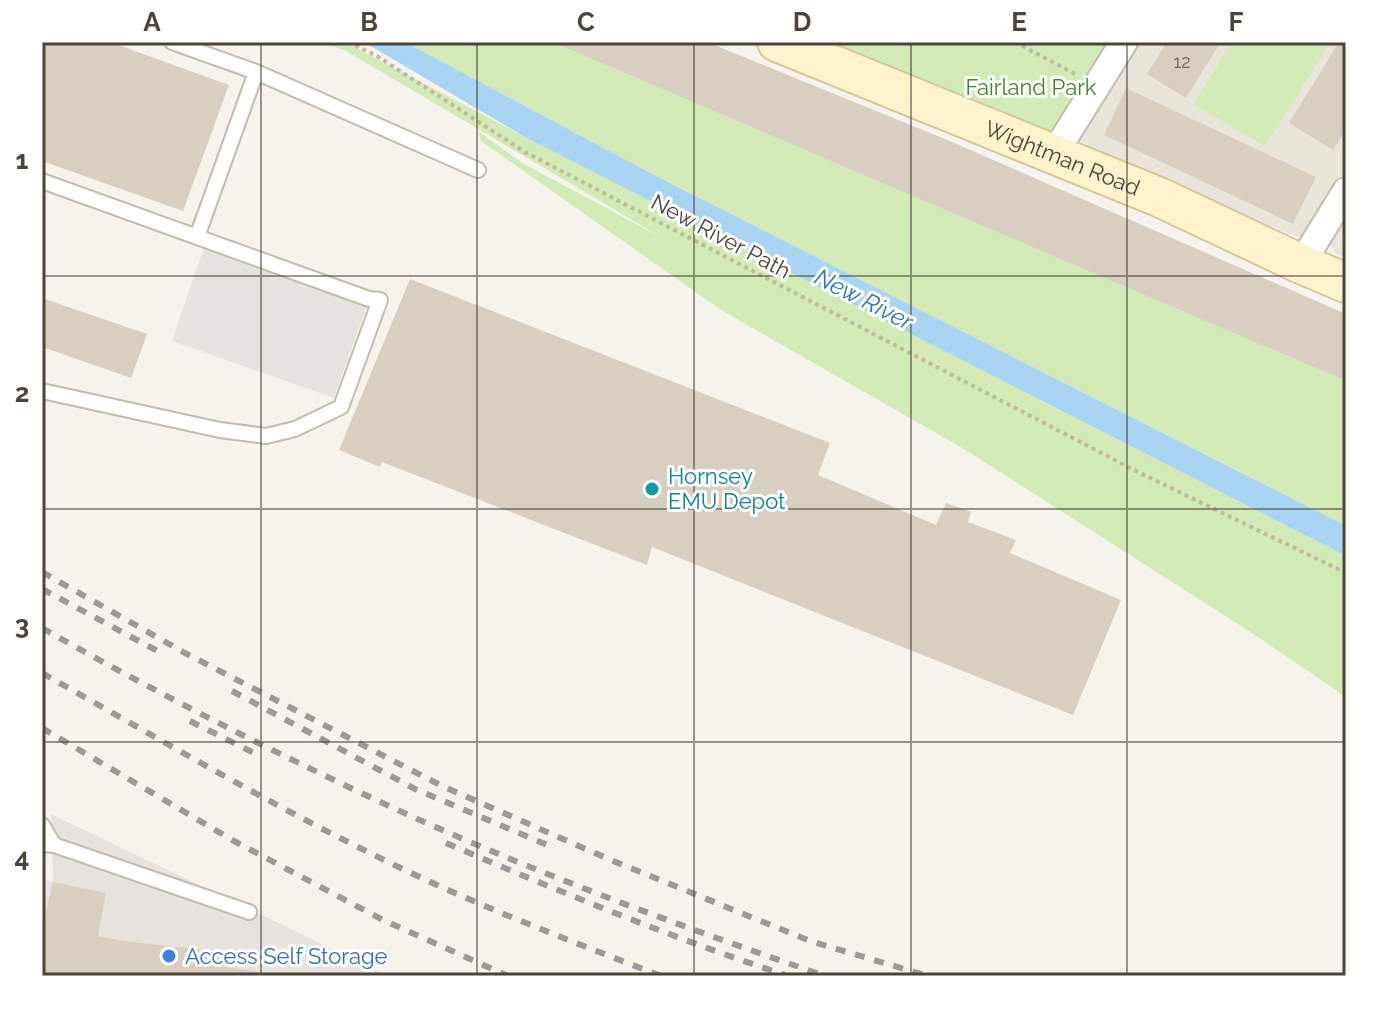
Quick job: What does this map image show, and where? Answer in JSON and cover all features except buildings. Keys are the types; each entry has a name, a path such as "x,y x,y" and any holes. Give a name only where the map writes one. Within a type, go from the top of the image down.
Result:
{"main road":[{"name":"Wightman Road","path":"802,47 897,91 926,100 1159,197 1346,283"}],"street":[{"path":"1054,154 1124,42"},
{"path":"1301,264 1346,191"}],"lane":[{"path":"172,42 256,72 478,170"},
{"path":"197,237 256,72"},
{"path":"42,181 369,299 380,300 341,407 295,429 266,436 220,430 42,391"},
{"path":"42,825 48,845 249,912"}],"path":[{"name":"New River Path","path":"348,42 377,56 516,147 1134,470 1346,573"},
{"path":"1015,42 1097,86"},
{"path":"1032,49 1034,42"}],"shaded area":[{"path":"838,42 1346,42 1346,258 1335,253 1334,248 1290,234 1089,149 1089,145"},
{"path":"206,242 369,299 334,398 172,341"},
{"path":"51,814 389,976 42,976 42,880 53,881"}],"green space":[{"path":"323,42 345,42 1346,556 1346,697 1252,633 964,449 721,310 481,141 478,131 522,163 666,240 346,51"},
{"path":"405,42 552,42 1346,381 1346,526 660,178"},
{"name":"Fairland Park","path":"842,42 1115,42 1052,148 838,49"},
{"path":"1232,42 1331,42 1265,146 1193,104"}],"water":[{"name":"New River","path":"364,42 405,42 660,178 1346,526 1346,556 525,137"}],"railway":[{"path":"42,572 185,653 442,786 611,860 810,941 928,976"},
{"path":"42,589 165,655"},
{"path":"42,628 257,742 442,830 604,896 825,976"},
{"path":"42,673 237,783 386,861 492,909 661,976"},
{"path":"232,691 415,789 552,847"},
{"path":"190,721 258,755"},
{"path":"42,728 234,841 383,920 508,976"},
{"path":"446,843 614,913 785,975"}],"place":[{"name":"Hornsey EMU Depot","path":"652,489"},
{"name":"Access Self Storage","path":"169,956"}]}
